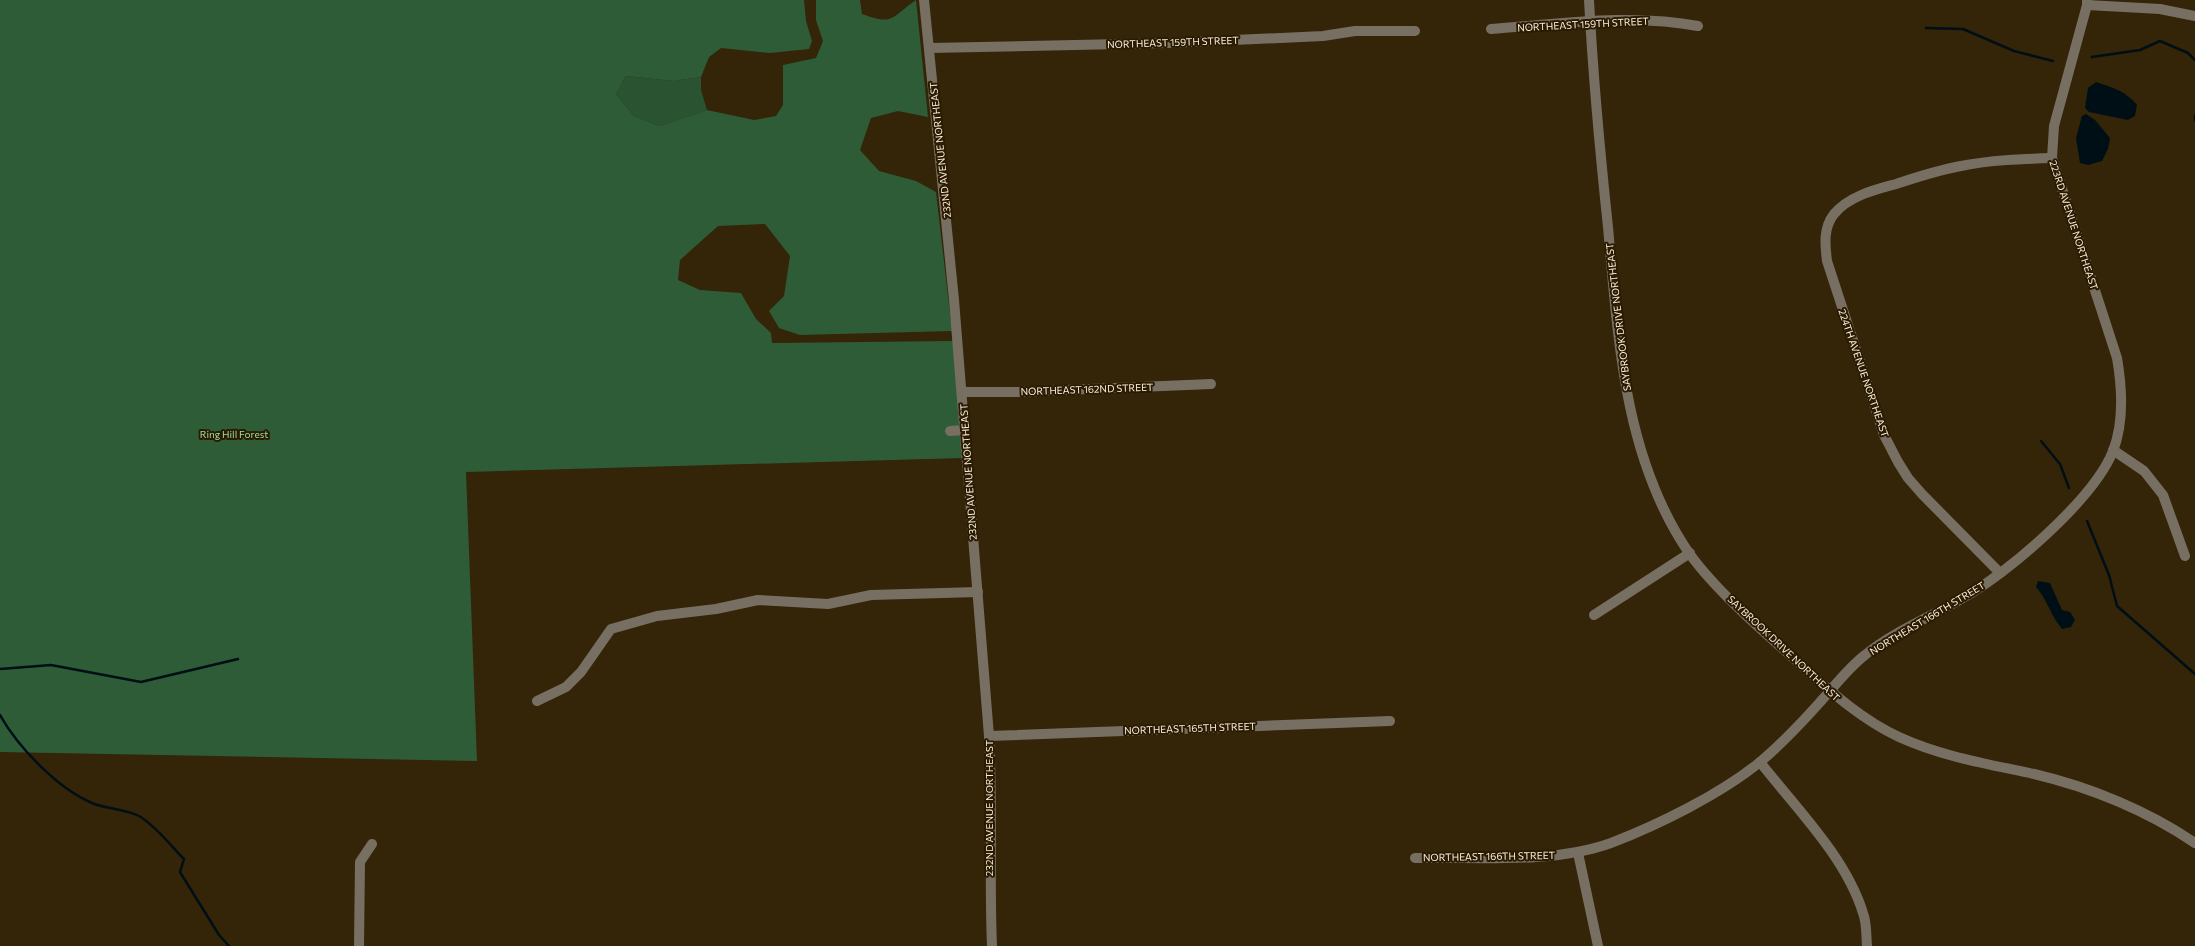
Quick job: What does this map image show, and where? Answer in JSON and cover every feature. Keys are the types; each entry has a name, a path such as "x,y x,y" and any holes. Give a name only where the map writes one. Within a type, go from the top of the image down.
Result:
{"street":[{"name":"232ND AVENUE NORTHEAST","path":"924,0 930,48 962,392 989,736 991,785 990,872 992,946"},
{"name":"SAYBROOK DRIVE NORTHEAST","path":"1589,0 1605,204 1624,379 1639,446 1661,502 1690,553 1728,597 1776,643 1830,690 1867,719 1896,736 1927,749 1969,762 2037,775 2093,792 2147,815 2195,843"},
{"path":"2087,2 2160,9 2195,16"},
{"name":"223RD AVENUE NORTHEAST","path":"2087,2 2054,126 2052,158 2117,358 2121,385 2120,415 2113,450"},
{"name":"NORTHEAST 159TH STREET","path":"1492,29 1637,20 1679,22 1698,26"},
{"name":"NORTHEAST 159TH STREET","path":"930,48 1168,43 1323,36 1355,31 1416,31"},
{"name":"224TH AVENUE NORTHEAST","path":"2000,573 1908,478 1884,435 1827,261 1825,244 1826,228 1834,215 1845,204 1876,190 1960,166 2000,160 2052,158"},
{"name":"NORTHEAST 162ND STREET","path":"962,392 1018,392 1211,384"},
{"path":"950,431 965,430"},
{"path":"2113,450 2144,471 2163,495 2185,556"},
{"name":"NORTHEAST 166TH STREET","path":"1414,858 1529,857 1578,853 1611,843 1656,823 1714,793 1760,762 1830,690 1853,664 1872,649 1964,598 2000,573 2041,538 2081,500 2098,478 2113,450"},
{"path":"1594,615 1690,553"},
{"path":"537,701 566,687 581,672 611,630 657,616 716,609 758,600 828,604 872,595 978,592"},
{"name":"NORTHEAST 165TH STREET","path":"989,736 1390,721"},
{"path":"1760,762 1820,837 1846,876 1864,913 1867,946"},
{"path":"359,946 360,862 372,844"},
{"path":"1578,853 1598,946"}],"green space":[{"name":"Ring Hill Forest","path":"0,0 804,0 806,21 812,41 809,49 770,53 721,48 709,57 701,77 673,81 626,76 616,94 634,116 659,126 707,110 754,120 776,116 783,105 783,65 816,58 823,41 816,20 816,0 860,0 862,14 873,18 887,19 897,15 916,0 928,117 898,111 871,118 860,150 879,171 916,181 936,192 952,331 800,335 779,328 769,311 784,296 790,256 765,224 718,226 680,260 678,280 700,290 741,293 756,319 771,333 772,343 953,341 962,458 466,472 477,761 0,752"},
{"path":"626,76 673,81 701,77 701,90 707,110 659,126 634,116 616,94"}],"shaded area":[{"path":"2096,82 2124,93 2133,100 2137,105 2135,116 2128,120 2089,112 2085,108 2088,88"},
{"path":"2086,114 2095,120 2110,138 2108,149 2102,161 2088,165 2080,163 2076,138 2082,116"},
{"path":"2038,581 2050,583 2062,610 2070,612 2075,620 2071,627 2062,629 2058,624 2036,587"}],"waterway":[{"path":"1926,28 1963,29 2014,51 2053,61"},
{"path":"2092,57 2140,50 2160,41 2188,53 2195,60"},
{"path":"2041,441 2060,464 2069,488"},
{"path":"2087,521 2109,575 2117,606 2195,674"},
{"path":"0,669 51,665 141,682 238,659"},
{"path":"0,715 28,753 52,777 65,787 92,803 139,816 157,830 184,859 180,872 219,935 229,946"}]}
